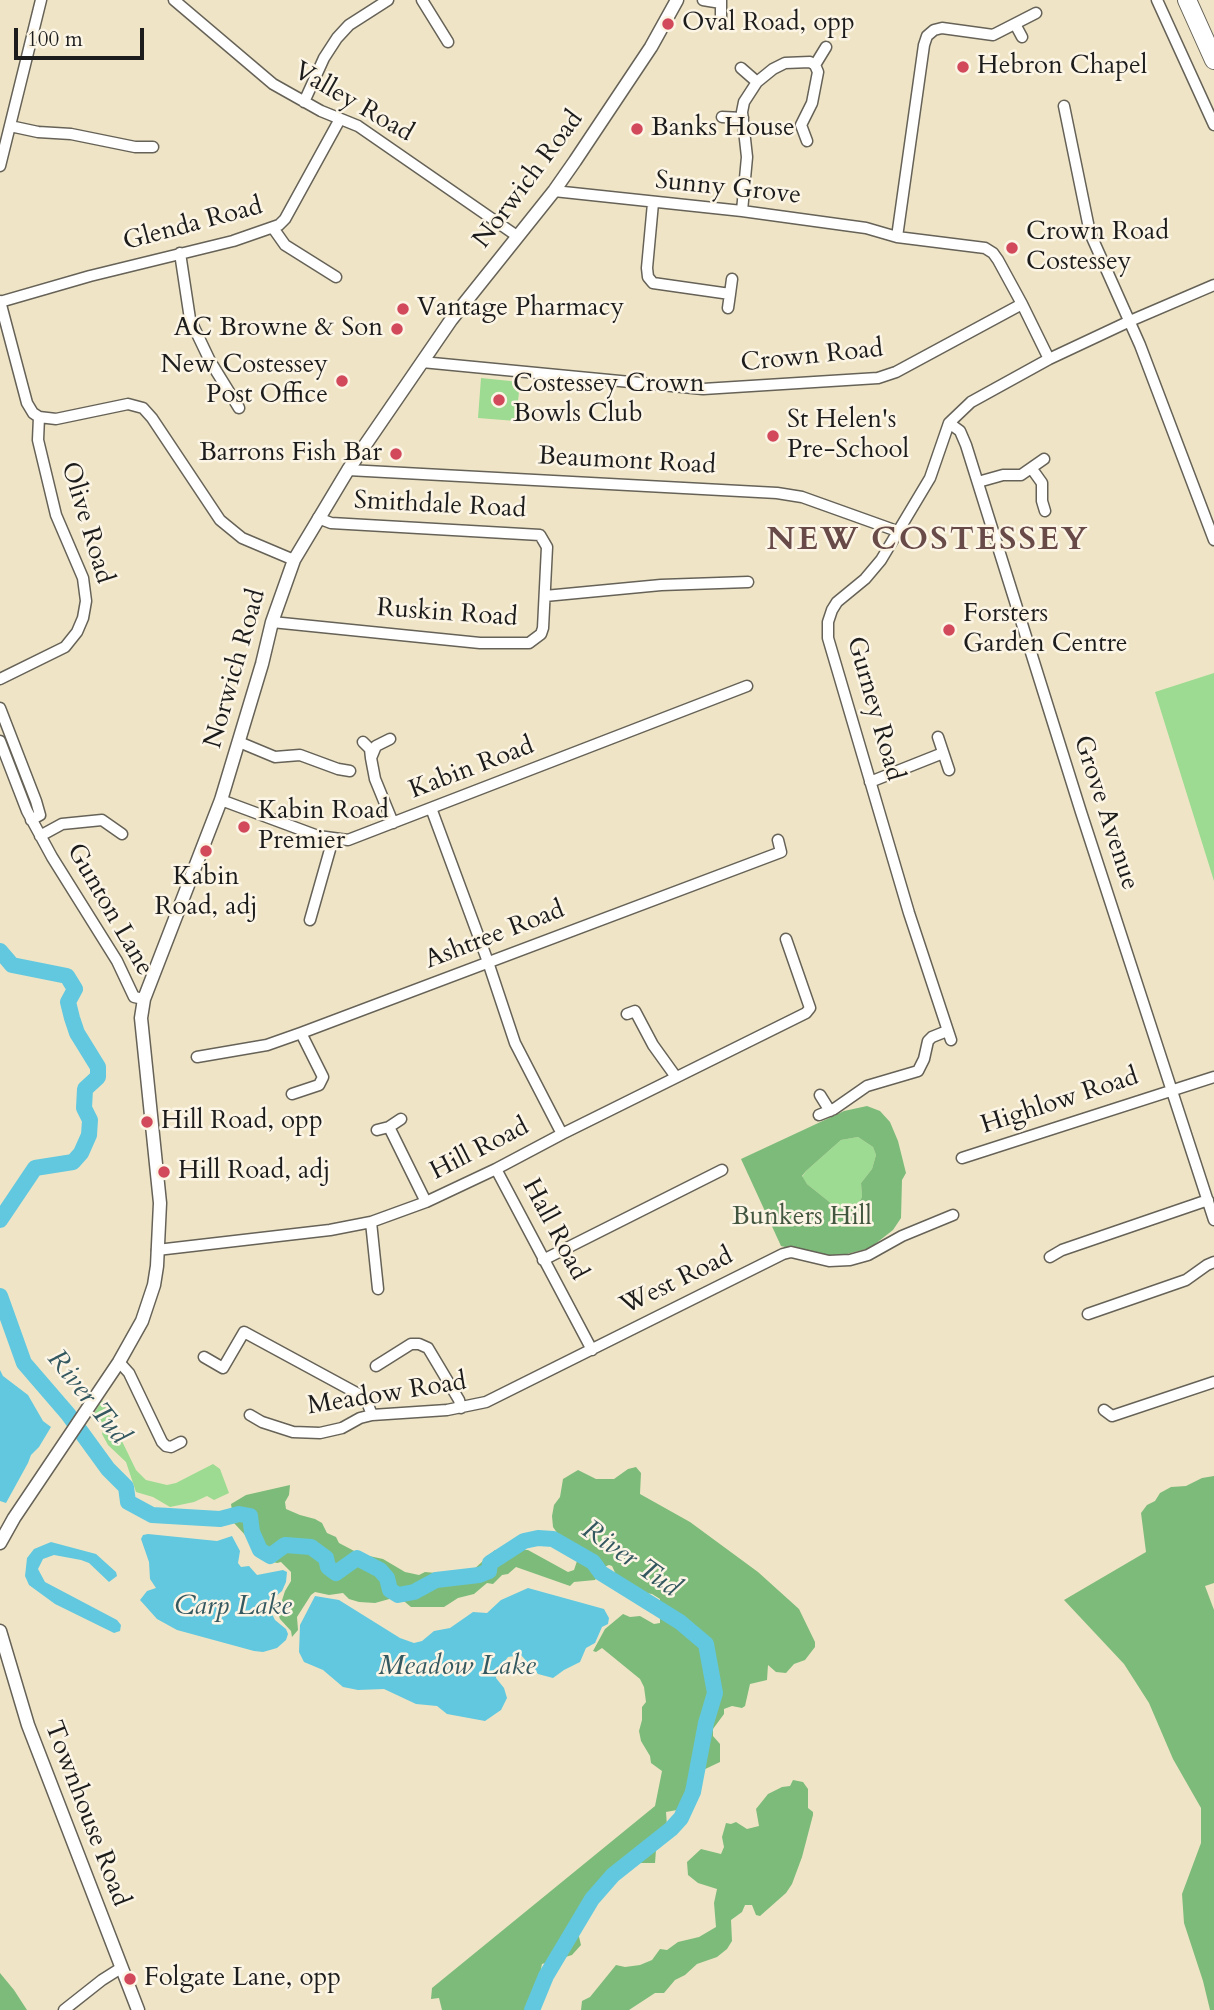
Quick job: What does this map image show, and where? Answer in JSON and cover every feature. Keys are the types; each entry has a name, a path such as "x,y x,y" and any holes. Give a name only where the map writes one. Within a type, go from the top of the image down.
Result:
{"highway":[{"path":"1187,0 1214,60"}],"street":[{"path":"0,166 41,0"},
{"path":"304,102 324,58 337,38 349,25 388,0"},
{"path":"422,0 448,42"},
{"name":"Norwich Road","path":"0,1543 119,1362 142,1321 154,1285 160,1203 141,1018 144,999 221,800 272,622 294,560 348,470 451,320 554,191 652,47 677,0"},
{"path":"703,0 720,1 721,19"},
{"path":"1157,0 1214,124"},
{"name":"Valley Road","path":"182,2 253,69 304,102 358,126 517,236"},
{"path":"897,237 927,36 942,28 993,35 1036,13"},
{"path":"1015,24 1022,37"},
{"path":"807,141 797,123 812,103 818,72 816,65 826,47"},
{"path":"742,211 747,157 744,102 757,82 773,69 785,63 800,61 816,65"},
{"path":"741,68 757,82"},
{"path":"1064,106 1090,233 1130,321 1214,540"},
{"path":"722,117 743,118"},
{"name":"Glenda Road","path":"0,301 274,228 285,219 340,119"},
{"path":"10,126 38,132 71,134 135,147 153,147"},
{"name":"Sunny Grove","path":"554,191 742,211 866,228 897,237 985,248 993,253 1022,304"},
{"path":"653,203 647,268 648,277 653,283 730,294"},
{"path":"274,228 285,245 332,269"},
{"path":"180,253 190,319 203,348 239,408"},
{"path":"728,308 732,279"},
{"path":"949,423 983,394 1049,359 1214,285"},
{"name":"Olive Road","path":"0,301 27,403 39,417 38,440 56,515 83,578 86,601 77,632 65,647 0,679"},
{"path":"1022,304 1049,359"},
{"name":"Crown Road","path":"422,362 703,389 878,378 896,372 1022,304"},
{"path":"232,398 243,390"},
{"path":"39,417 56,419 128,404 143,408 220,520 242,538 294,560"},
{"name":"Grove Avenue","path":"949,423 963,435 1080,812 1214,1220"},
{"name":"Gurney Road","path":"820,1095 824,1113 867,1086 918,1071 928,1041 932,1037 949,1035 870,782 828,638 828,622 837,602 881,560 930,478 949,423"},
{"path":"978,482 1003,475 1016,476 1032,469 1044,459"},
{"path":"1032,469 1042,483 1045,511"},
{"name":"Beaumont Road","path":"348,470 777,493 802,497 897,531"},
{"name":"Smithdale Road","path":"318,518 331,523 540,535 547,547 545,596"},
{"name":"Ruskin Road","path":"272,622 480,643 529,643 537,638 544,628 545,596 661,585 748,582"},
{"name":"Kabin Road","path":"221,800 318,836 348,840 741,692"},
{"name":"Gunton Lane","path":"0,708 40,815 32,820"},
{"path":"937,737 948,770"},
{"path":"371,758 376,746 390,739"},
{"name":"Gunton Lane","path":"0,741 40,836 117,961 134,997 144,999"},
{"path":"239,742 275,757 300,755 350,771"},
{"path":"363,742 370,749 375,779 393,823"},
{"path":"870,782 943,754"},
{"path":"431,808 515,1043 562,1133"},
{"name":"Gunton Lane","path":"40,836 62,824 102,820 122,834"},
{"path":"310,920 333,839"},
{"name":"Ashtree Road","path":"205,1060 267,1045 301,1033 781,852 778,840"},
{"name":"Hill Road","path":"158,1250 330,1230 371,1222 426,1202 676,1077 802,1021 810,1008 790,942"},
{"path":"627,1014 635,1011 653,1045 676,1077"},
{"path":"292,1094 319,1085 323,1077 301,1033"},
{"name":"Highlow Road","path":"962,1158 1214,1077"},
{"path":"377,1130 389,1127 401,1119"},
{"path":"389,1127 426,1202"},
{"name":"Hall Road","path":"496,1169 592,1350"},
{"path":"543,1260 722,1170"},
{"path":"1050,1257 1060,1246 1208,1200"},
{"name":"West Road","path":"592,1350 783,1254 791,1252 829,1261 850,1260 868,1255 902,1236 953,1215"},
{"path":"371,1222 378,1289"},
{"path":"1088,1314 1186,1280 1214,1262"},
{"path":"204,1357 220,1373 239,1329 362,1396 372,1415"},
{"path":"376,1366 411,1344 428,1348 441,1356 461,1408"},
{"name":"Meadow Road","path":"250,1415 260,1427 320,1433 342,1428 372,1415 461,1408 486,1402 509,1392 592,1350"},
{"path":"119,1362 129,1373 162,1442 171,1447 181,1442"},
{"path":"1104,1410 1112,1416 1214,1382"},
{"name":"Townhouse Road","path":"0,1631 4,1658 28,1725 138,2010"},
{"path":"64,2010 121,1968"}],"green space":[{"name":"Costessey Crown Bowls Club","path":"481,378 520,382 516,421 478,418"},
{"path":"1214,673 1214,881 1155,692"},
{"name":"Bunkers Hill","path":"867,1106 880,1111 890,1122 906,1173 902,1180 901,1218 893,1230 870,1248 847,1254 822,1256 781,1246 741,1159 844,1111","holes":["858,1137 873,1147 876,1155 872,1169 861,1183 862,1197 849,1209 837,1208 807,1184 802,1176 841,1140"]},
{"path":"858,1137 873,1147 876,1155 872,1169 861,1183 862,1197 859,1202 849,1209 837,1208 802,1177 841,1140"},
{"path":"102,1400 136,1470 146,1480 167,1485 176,1483 213,1464 220,1469 229,1493 214,1500 207,1496 170,1507 153,1497 136,1492 126,1462 108,1445 102,1434 104,1428 101,1421 91,1418"},
{"path":"636,1467 641,1473 640,1494 690,1522 758,1572 799,1609 815,1647 805,1660 794,1664 786,1673 776,1672 768,1665 767,1680 750,1684 745,1706 724,1709 724,1714 713,1729 713,1736 720,1744 720,1762 688,1781 677,1810 666,1812 667,1826 662,1831 655,1863 630,1863 611,1868 585,1896 574,1916 581,1945 572,1955 542,1964 537,1987 532,1993 527,2010 442,2010 439,1998 431,1999 432,1988 655,1806 662,1771 651,1763 641,1741 639,1731 642,1707 646,1702 644,1687 640,1679 602,1648 593,1651 605,1629 623,1614 630,1617 640,1616 654,1624 660,1623 660,1599 619,1581 609,1565 604,1567 595,1580 574,1582 570,1586 516,1567 493,1584 487,1583 474,1594 458,1598 444,1607 411,1607 393,1598 375,1603 359,1602 349,1599 343,1593 329,1595 315,1592 297,1617 298,1630 292,1637 291,1631 278,1613 291,1581 291,1572 281,1562 263,1559 258,1549 234,1523 231,1504 246,1495 290,1485 285,1502 286,1509 322,1523 327,1533 336,1537 339,1543 360,1554 383,1559 405,1572 419,1575 425,1572 436,1573 451,1581 461,1581 495,1550 528,1550 568,1572 574,1570 577,1561 553,1527 552,1516 554,1505 560,1497 563,1479 578,1470 596,1479 614,1479"},
{"path":"1214,1476 1214,1583 1205,1586 1214,1610 1214,2010 1210,2010 1184,1923 1182,1894 1201,1843 1201,1808 1173,1759 1149,1703 1124,1664 1064,1600 1146,1552 1141,1513 1160,1493 1171,1487 1186,1486 1202,1478"},
{"path":"793,1780 803,1782 808,1789 808,1808 813,1815 802,1857 786,1893 760,1916 756,1915 752,1905 745,1905 742,1912 731,1920 732,1941 727,1949 717,1957 697,1964 675,1980 664,1993 655,1993 629,2010 581,2010 582,2001 590,1997 616,1965 640,1965 652,1960 660,1949 667,1950 678,1942 699,1937 716,1927 714,1903 717,1889 698,1883 688,1875 687,1862 701,1849 721,1854 726,1823 736,1822 747,1829 759,1826 756,1809 768,1794 790,1786"},
{"path":"0,1973 14,1990 27,2010 0,2010"}],"water":[{"path":"0,1370 3,1376 28,1395 43,1421 51,1427 31,1455 6,1503 0,1501"},
{"name":"Carp Lake","path":"148,1534 217,1541 232,1536 240,1551 238,1563 241,1567 249,1566 257,1575 283,1570 287,1572 286,1582 275,1597 271,1612 275,1620 286,1629 286,1640 277,1648 263,1652 254,1651 177,1630 157,1619 140,1600 147,1591 156,1588 150,1579 149,1562 141,1539"},
{"path":"51,1542 96,1554 116,1572 117,1576 109,1582 89,1563 54,1555 43,1559 38,1569 45,1582 117,1620 121,1625 120,1631 114,1633 55,1604 29,1585 25,1576 27,1558 34,1549"},
{"name":"Meadow Lake","path":"528,1588 604,1609 609,1618 608,1624 602,1627 595,1643 586,1648 580,1662 553,1678 538,1674 521,1655 508,1657 497,1672 496,1678 504,1688 507,1698 501,1710 485,1721 447,1714 437,1706 416,1704 384,1689 358,1690 343,1687 323,1670 304,1662 299,1652 300,1625 315,1596 339,1600 400,1638 414,1643 422,1641 434,1631 450,1628 473,1612 487,1613 501,1600"}],"waterway":[{"name":"River Tud","path":"0,951 12,965 67,976 75,989 68,1002 77,1033 98,1067 98,1077 85,1089 84,1108 90,1120 89,1135 81,1153 73,1162 35,1168 0,1220"},
{"name":"River Tud","path":"0,1296 24,1363 68,1414 108,1469 126,1487 128,1502 152,1515 220,1519 239,1514 250,1516 252,1532 260,1550 270,1556 285,1545 311,1547 326,1558 328,1567 336,1573 357,1558 380,1570 387,1578 390,1590 398,1595 414,1592 436,1580 479,1575 489,1571 490,1563 524,1541 553,1539 593,1562 601,1573 680,1622 706,1644 715,1693 706,1723 693,1792 681,1818 613,1875 592,1899 546,1976 532,2010"}],"place":[{"name":"Oval Road, opp","path":"668,24"},
{"name":"Hebron Chapel","path":"963,67"},
{"name":"Banks House","path":"637,129"},
{"name":"Crown Road Costessey","path":"1012,248"},
{"name":"Vantage Pharmacy","path":"403,309"},
{"name":"AC Browne & Son","path":"397,329"},
{"name":"New Costessey Post Office","path":"342,381"},
{"name":"Costessey Crown Bowls Club","path":"499,400"},
{"name":"St Helen's Pre-School","path":"773,436"},
{"name":"Barrons Fish Bar","path":"396,454"},
{"name":"Forsters Garden Centre","path":"949,630"},
{"name":"Kabin Road Premier","path":"244,827"},
{"name":"Kabin Road, adj","path":"206,851"},
{"name":"Hill Road, opp","path":"147,1122"},
{"name":"Hill Road, adj","path":"164,1172"},
{"name":"Folgate Lane, opp","path":"130,1979"}],"district":[{"name":"NEW COSTESSEY","path":"928,541"}]}
